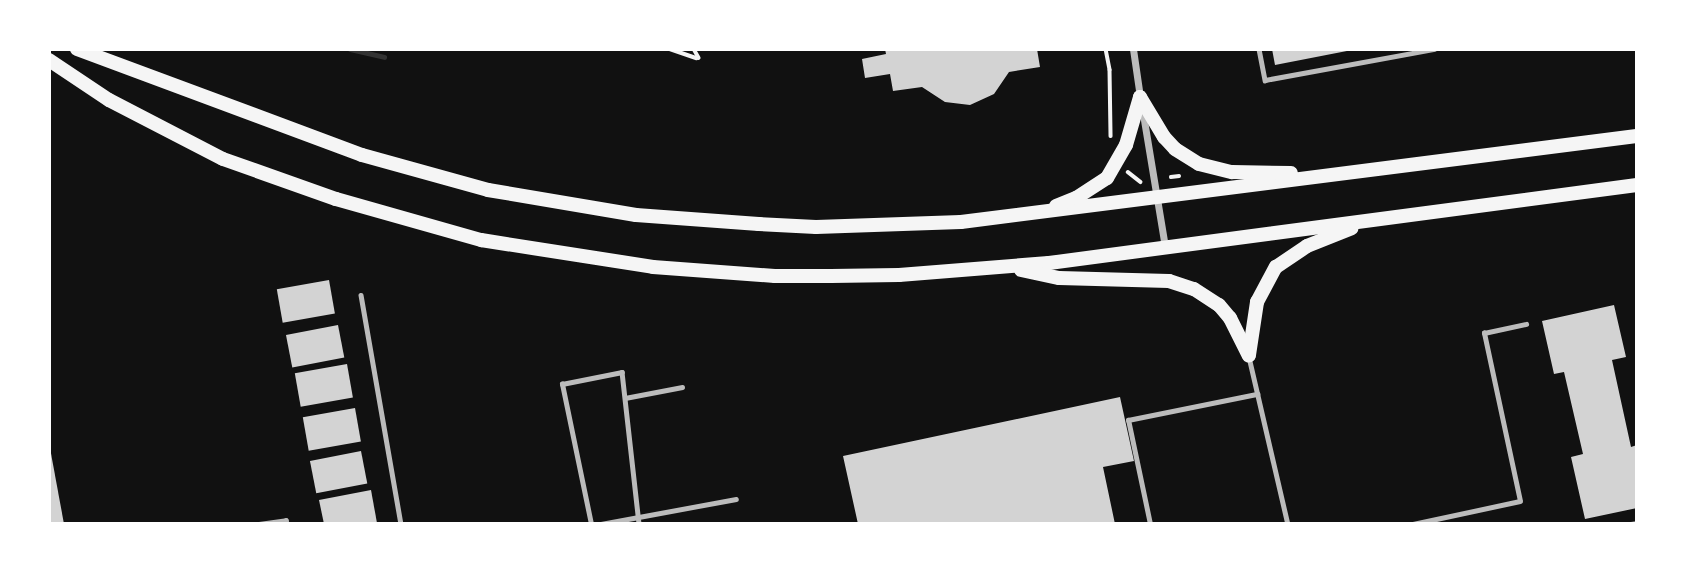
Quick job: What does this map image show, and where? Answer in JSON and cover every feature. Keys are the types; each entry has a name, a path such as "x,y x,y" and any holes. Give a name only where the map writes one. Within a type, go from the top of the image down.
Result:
{"main road":[{"path":"77,49 362,155 488,190 636,215 816,226 949,223 1032,215 1637,136"},
{"path":"49,60 119,105 223,159 336,199 481,240 653,267 775,276 899,275 1165,247 1637,185"},
{"path":"1032,215 1076,198 1107,178 1126,145 1140,97"},
{"path":"1140,97 1164,137 1175,149 1199,164 1233,172 1338,174"},
{"path":"1248,356 1257,302 1276,267 1307,246 1376,219"},
{"path":"1001,266 1059,278 1170,281 1194,289 1219,305 1230,318 1248,356"}],"street":[{"path":"1133,49 1165,247"}],"lane":[{"path":"1259,49 1265,80 1434,49"},
{"path":"361,295 401,524"},
{"path":"1413,524 1520,501 1484,332 1526,324"},
{"path":"1248,356 1288,524"},
{"path":"591,524 562,384 622,372 639,524"},
{"path":"625,398 682,387"},
{"path":"1150,524 1128,420 1258,394"},
{"path":"601,524 736,499"},
{"path":"259,524 286,520 287,524"},
{"path":"1631,524 1637,523"}],"path":[{"path":"670,49 698,58 694,49"},
{"path":"1106,49 1110,70 1111,146"},
{"path":"1124,169 1140,179 1142,188"},
{"path":"1171,177 1179,176"}],"building":[{"path":"885,49 1037,49 1040,67 1009,72 994,94 970,105 945,102 922,87 893,91 890,74 865,78 862,59 886,54"},
{"path":"1272,49 1352,49 1352,50 1275,65"},
{"path":"329,280 335,313 283,323 277,289"},
{"path":"1614,305 1626,357 1612,360 1631,447 1637,445 1637,508 1585,519 1571,457 1583,454 1564,372 1554,374 1542,321"},
{"path":"338,325 344,357 292,368 286,335"},
{"path":"347,364 353,397 301,407 295,373"},
{"path":"1120,397 1134,461 1103,467 1115,524 858,524 843,456"},
{"path":"355,408 361,441 309,451 303,417"},
{"path":"50,448 64,524 49,524"},
{"path":"361,451 367,483 316,493 310,461"},
{"path":"371,490 377,523 324,524 319,500"}],"waterway":[{"path":"350,49 384,57"}]}
